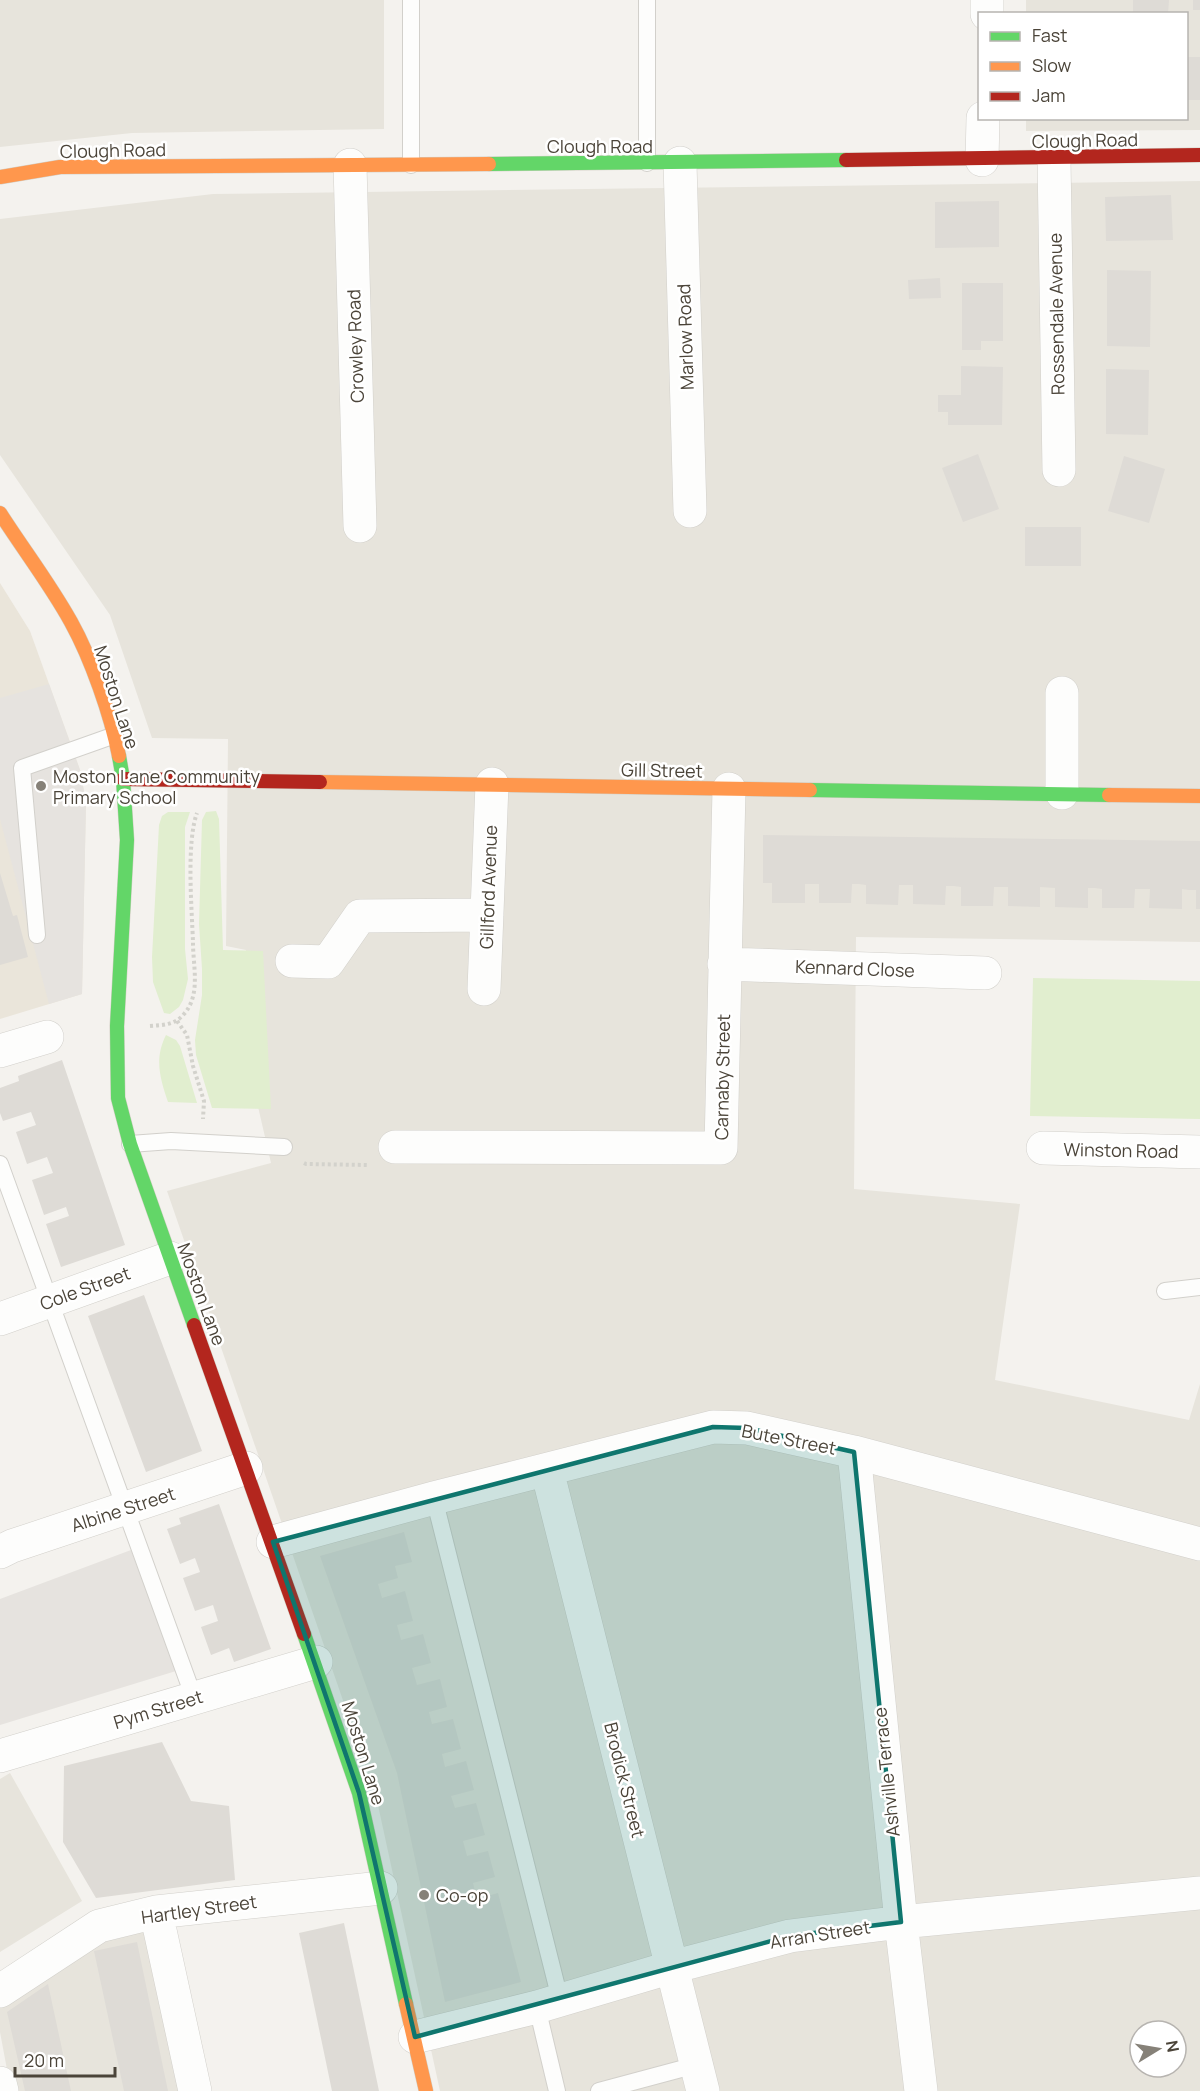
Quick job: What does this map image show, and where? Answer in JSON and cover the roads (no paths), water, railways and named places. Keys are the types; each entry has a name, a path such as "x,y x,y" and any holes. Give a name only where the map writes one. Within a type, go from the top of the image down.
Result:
{"street":[{"path":"982,159 983,120"},
{"name":"Clough Road","path":"0,177 60,167 680,163 1200,155"},
{"name":"Rossendale Avenue","path":"1054,159 1059,470"},
{"name":"Marlow Road","path":"680,163 690,511"},
{"name":"Crowley Road","path":"350,165 360,526"},
{"name":"Moston Lane","path":"0,513 71,622 92,670 115,735 123,779 127,840 117,1026 118,1098 130,1144 316,1662 358,1793 426,2091"},
{"path":"1062,693 1062,793"},
{"name":"Gill Street","path":"123,779 1200,796"},
{"name":"Gillford Avenue","path":"484,989 492,784"},
{"name":"Carnaby Street","path":"396,1147 721,1148 729,789"},
{"path":"291,961 328,962 360,916 487,915"},
{"name":"Kennard Close","path":"724,964 985,973"},
{"path":"0,1051 47,1037"},
{"name":"Winston Road","path":"1042,1148 1200,1152"},
{"name":"Cole Street","path":"0,1319 170,1258"},
{"name":"Bute Street","path":"273,1542 434,1498 713,1427 747,1428 854,1452 1200,1544"},
{"name":"Ashville Terrace","path":"854,1452 901,1922 921,2091"},
{"name":"Albine Street","path":"0,1552 12,1546 246,1468"},
{"name":"Brodick Street","path":"547,1470 699,2078"},
{"name":"Pym Street","path":"0,1756 316,1662"},
{"name":"Hartley Street","path":"0,1991 99,1926 156,1912 381,1888"},
{"name":"Arran Street","path":"415,2037 790,1936 901,1922 1200,1893"},
{"path":"156,1912 195,2091"},
{"path":"0,2083 2,2091"}],"lane":[{"path":"411,0 411,165"},
{"path":"646,0 646,163"},
{"path":"37,935 22,768 72,748 115,735"},
{"path":"130,1144 171,1141 284,1147"},
{"path":"0,1164 194,1698"},
{"path":"1165,1291 1200,1287"},
{"path":"434,1498 548,2003 557,2091"},
{"path":"599,2091 699,2078"}],"place":[{"name":"Moston Lane Community Primary School","path":"41,786"},
{"name":"Co-op","path":"424,1895"}]}
